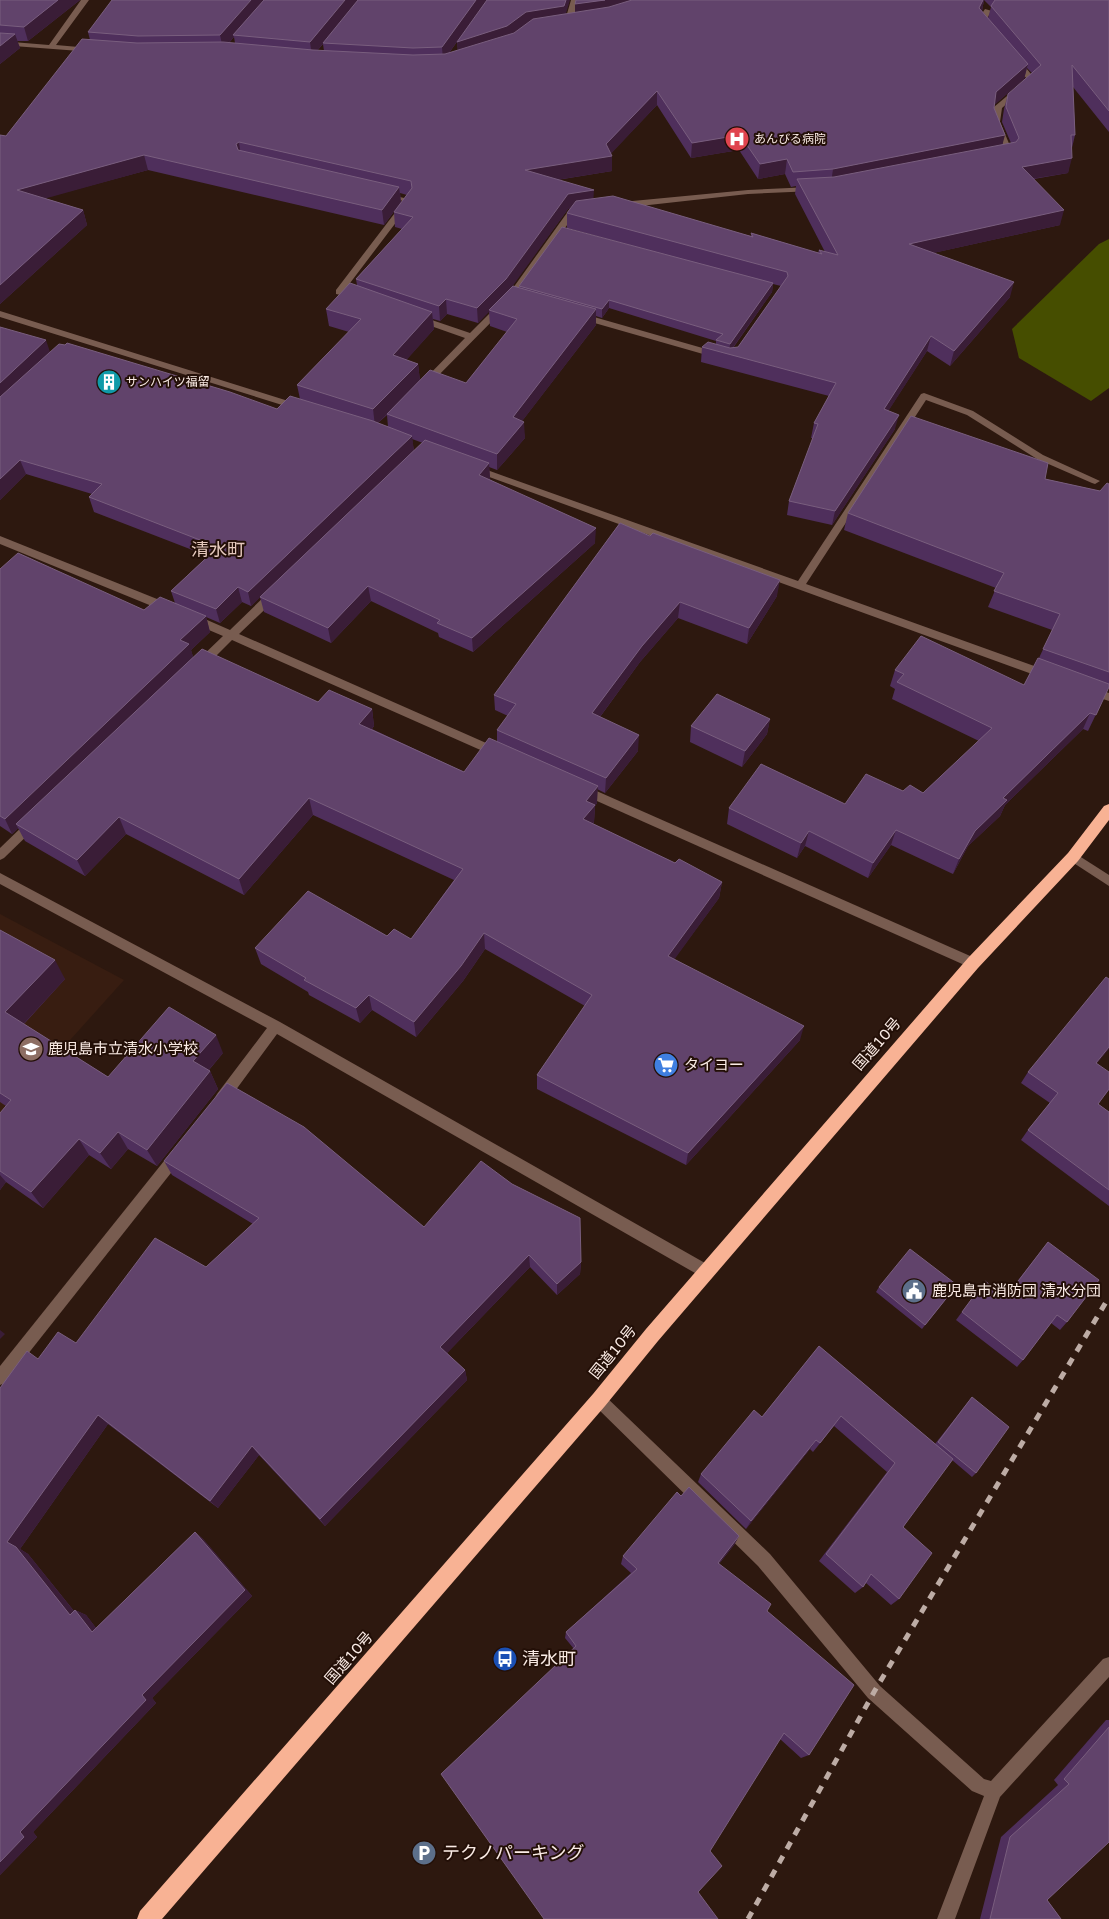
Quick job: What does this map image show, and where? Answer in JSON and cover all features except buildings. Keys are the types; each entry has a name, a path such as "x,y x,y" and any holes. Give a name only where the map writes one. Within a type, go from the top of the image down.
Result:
{"highway":[{"name":"国道10号","path":"148,1919 600,1400 706,1272 974,964 1073,857 1109,810"}],"street":[{"path":"51,47 85,0"},
{"path":"558,26 572,24 575,0"},
{"path":"989,9 981,21 994,36"},
{"path":"0,44 96,50"},
{"path":"990,157 1009,153 996,122 998,106 1031,79 1006,50"},
{"path":"610,207 748,192 822,188"},
{"path":"366,301 339,292 409,200 380,193"},
{"path":"417,392 472,337 516,298 562,232 572,212 591,210"},
{"path":"569,313 722,357"},
{"path":"0,314 73,341 312,412"},
{"path":"410,316 472,337"},
{"path":"800,586 924,396 970,413 1040,457 1095,482"},
{"path":"460,463 1058,679"},
{"path":"0,540 232,634 513,759"},
{"path":"189,675 280,587"},
{"path":"1075,685 1109,697"},
{"path":"568,783 974,964"},
{"path":"0,855 40,817"},
{"path":"1073,857 1109,881"},
{"path":"0,878 274,1026 706,1272"},
{"path":"213,1110 261,1048 274,1026"},
{"path":"0,1378 188,1140"},
{"path":"600,1400 764,1560 874,1692 978,1785 994,1791"},
{"path":"946,1919 994,1791 1109,1665"}],"shaded area":[{"name":"鹿児島市立清水小学校","path":"0,914 124,980 0,1118"}],"green space":[{"path":"1109,239 1109,388 1091,401 1019,358 1012,329 1099,244"}],"railway":[{"path":"748,1919 874,1692 1109,1297"}],"place":[{"name":"あんびる病院","path":"737,139"},
{"name":"サンハイツ福留","path":"109,382"},
{"name":"鹿児島市立清水小学校","path":"31,1049"},
{"name":"タイヨー","path":"666,1065"},
{"name":"鹿児島市消防団 清水分団","path":"914,1291"},
{"name":"清水町","path":"505,1659"},
{"name":"テクノパーキング","path":"424,1853"}],"district":[{"name":"清水町","path":"218,550"}]}
